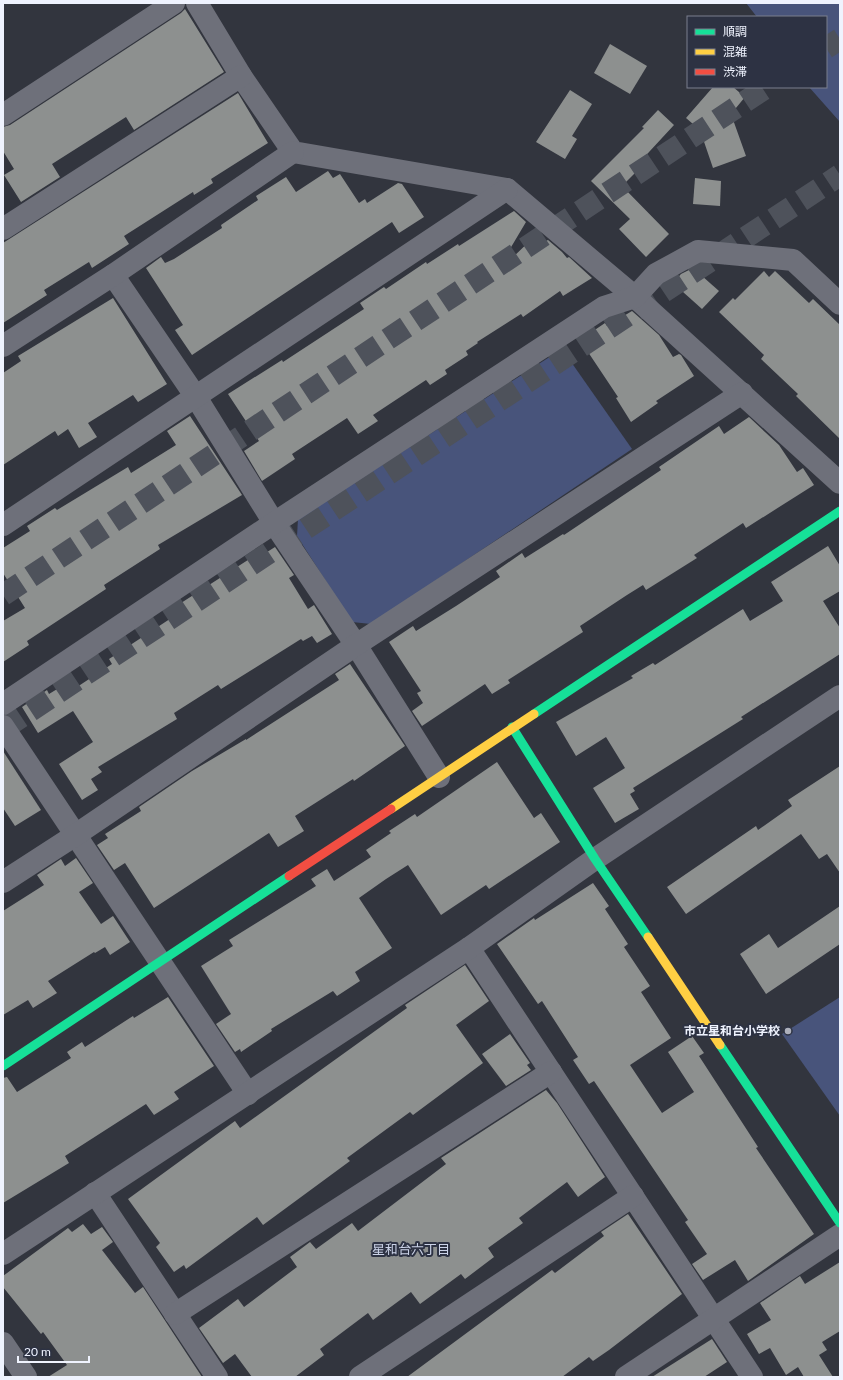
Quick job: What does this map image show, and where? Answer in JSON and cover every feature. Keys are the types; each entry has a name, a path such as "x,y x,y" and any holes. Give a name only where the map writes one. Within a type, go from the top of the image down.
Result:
{"street":[{"path":"3,115 174,3"},
{"path":"198,3 241,76 293,152"},
{"path":"3,229 241,76"},
{"path":"3,346 113,275 293,152 507,189 635,297 840,483"},
{"path":"3,525 507,189"},
{"path":"3,704 274,523 604,308 635,297 656,274 698,251 793,260 840,304"},
{"path":"113,275 196,397 274,523 356,645 439,777"},
{"path":"3,882 74,836 356,645 742,393"},
{"path":"3,1066 512,727 840,511"},
{"path":"3,1254 469,948 595,859 840,696"},
{"path":"3,726 74,836 160,961 248,1094"},
{"path":"512,727 595,859 840,1223"},
{"path":"469,948 752,1377"},
{"path":"175,1314 551,1072"},
{"path":"95,1193 217,1377"},
{"path":"360,1377 633,1196"},
{"path":"626,1377 840,1235"},
{"path":"3,1343 26,1377"}],"shaded area":[{"path":"746,3 840,3 840,122 810,88 827,88 827,16 756,16"},
{"path":"562,349 632,449 371,624 352,622 297,536 298,519"},
{"path":"840,997 840,1116 782,1034"}],"building":[{"path":"185,9 224,72 134,130 126,117 52,164 60,177 21,202 4,175 14,169 3,151 3,127 10,125"},
{"path":"610,44 647,66 630,94 594,73"},
{"path":"712,88 734,88 745,97 731,114 746,156 713,168 700,130 686,118"},
{"path":"570,90 592,104 572,136 577,139 565,159 536,142"},
{"path":"238,93 268,143 211,179 213,183 194,195 193,192 124,236 129,244 92,268 89,262 44,290 47,295 3,323 3,243"},
{"path":"658,110 674,125 637,165 640,168 622,186 669,234 646,257 619,229 630,219 591,181 644,128 642,127"},
{"path":"328,171 333,178 340,174 359,203 365,199 367,203 398,183 402,184 424,217 399,233 392,222 192,355 175,330 183,325 146,268 161,257 165,263 174,259 222,228 221,225 258,200 256,196 286,177 296,192"},
{"path":"695,178 721,181 720,206 693,204"},
{"path":"514,211 526,222 504,259 508,262 537,234 542,243 548,240 567,258 569,257 592,278 563,296 560,291 523,317 521,314 477,342 478,343 466,351 468,355 445,370 447,374 430,385 426,380 373,415 378,421 358,434 347,418 292,454 295,459 262,481 244,451 259,441 228,394 282,360 283,362 364,309 360,303 384,287 386,289 426,262 427,264 458,244 459,246"},
{"path":"693,268 719,291 702,309 673,283 681,274"},
{"path":"764,271 769,277 775,271 809,303 813,299 840,325 840,439 796,396 798,394 761,359 764,355 719,312 733,298 735,300"},
{"path":"113,298 167,384 138,402 133,395 88,423 97,437 79,448 68,429 58,436 55,431 3,465 3,373 21,361 18,356"},
{"path":"632,311 659,335 673,357 679,354 681,355 694,376 656,401 658,403 631,422 616,398 618,397 580,340 605,323 607,326"},
{"path":"190,416 242,495 158,545 160,549 104,585 106,589 27,641 29,645 3,662 3,621 25,608 3,573 3,548 30,531 27,526 55,508 57,510 128,467 131,473 176,445 167,431"},
{"path":"749,417 779,445 797,472 803,468 814,485 746,528 743,523 694,555 697,558 646,590 643,585 627,595 580,626 583,632 508,680 510,683 492,694 485,684 422,726 412,711 423,703 417,693 421,691 389,642 413,626 416,631 456,606 500,577 496,571 522,553 525,558 563,534 564,535 661,470 659,467 719,426 724,434"},
{"path":"828,546 840,566 840,591 823,601 840,628 840,654 741,717 743,719 633,788 635,791 630,794 639,809 615,823 593,788 625,768 606,737 576,756 556,722 633,678 631,676 653,663 655,665 743,609 750,621 783,601 771,582"},
{"path":"275,547 294,575 289,578 308,609 314,605 332,634 317,643 312,636 303,641 301,639 221,689 218,685 174,713 177,719 98,767 102,772 91,779 98,790 82,800 59,764 93,742 73,711 38,733 22,707 47,690 49,694 72,680 77,687 112,664 109,659 185,609 181,603 251,558 253,561"},
{"path":"350,664 405,746 354,781 353,779 295,816 304,831 278,847 269,833 154,908 125,863 114,870 97,845 108,838 105,834 141,811 139,807 192,771 246,740 339,680 335,674"},
{"path":"3,751 41,810 15,826 3,808"},
{"path":"497,762 534,818 541,813 560,842 489,889 486,885 441,915 408,865 386,879 359,898 392,948 355,972 360,981 337,996 333,991 271,1029 272,1031 241,1052 240,1049 235,1052 216,1024 231,1014 201,966 233,946 229,940 316,886 311,879 327,869 334,881 371,857 366,850 391,833 389,831 415,814 417,817"},
{"path":"840,766 840,873 827,854 819,859 801,834 686,914 667,887 756,826 758,830 792,806 788,800"},
{"path":"76,858 93,883 79,892 101,924 113,916 130,942 110,955 105,947 95,953 94,952 48,981 57,993 33,1008 28,1000 3,1015 3,911 44,885 37,875 61,859 65,866"},
{"path":"593,883 609,906 605,909 628,944 624,947 650,986 641,992 671,1038 630,1065 662,1113 694,1092 668,1052 692,1036 704,1053 699,1056 758,1147 756,1148 814,1234 748,1281 735,1260 703,1280 692,1264 707,1254 685,1222 688,1220 594,1081 589,1084 573,1060 578,1057 542,1001 538,1004 497,944 534,918 535,920"},
{"path":"840,906 840,944 766,994 740,954 769,934 778,948"},
{"path":"465,965 489,1001 456,1025 483,1063 413,1115 410,1112 347,1158 350,1161 263,1225 257,1217 186,1269 184,1265 174,1272 156,1247 160,1243 128,1199 235,1121 240,1128 407,1008 405,1005"},
{"path":"168,997 214,1066 174,1092 179,1099 154,1115 146,1104 65,1156 69,1163 3,1203 3,1078 7,1077 17,1092 71,1058 67,1052 82,1042 85,1047 133,1016 134,1018"},
{"path":"510,1034 530,1063 527,1065 531,1070 506,1086 482,1054"},
{"path":"546,1090 557,1103 605,1177 578,1197 567,1182 519,1218 523,1223 488,1248 494,1257 465,1279 461,1274 420,1304 411,1292 373,1320 368,1313 320,1349 324,1355 295,1377 252,1377 235,1354 223,1363 199,1328 238,1299 244,1307 297,1267 290,1257 310,1242 316,1249 352,1223 358,1231 446,1164 441,1158"},
{"path":"628,1214 682,1294 609,1350 593,1361 589,1357 562,1377 407,1377 552,1270 555,1273 604,1236 601,1232"},
{"path":"83,1224 91,1234 102,1227 113,1242 102,1250 135,1293 143,1287 202,1377 48,1377 67,1365 43,1332 41,1334 3,1287 3,1276 68,1228 72,1232"},
{"path":"840,1262 840,1331 822,1342 827,1350 819,1355 833,1377 804,1377 798,1367 786,1375 770,1348 759,1354 747,1334 771,1320 760,1303 800,1276 805,1284"},
{"path":"712,1339 727,1362 704,1377 652,1377"}],"tunnel":[{"path":"827,47 840,39"},
{"path":"3,595 765,88"},
{"path":"3,729 840,175"}],"traffic: fast":[{"path":"534,714 840,511"},
{"path":"512,727 595,859 648,937"},
{"path":"3,1066 289,876"},
{"path":"720,1045 840,1223"}],"traffic: slow":[{"path":"391,809 534,714"},
{"path":"648,937 720,1045"}],"traffic: jam":[{"path":"289,876 391,809"}],"place":[{"name":"市立星和台小学校","path":"788,1031"}],"district":[{"name":"星和台六丁目","path":"411,1249"}]}
